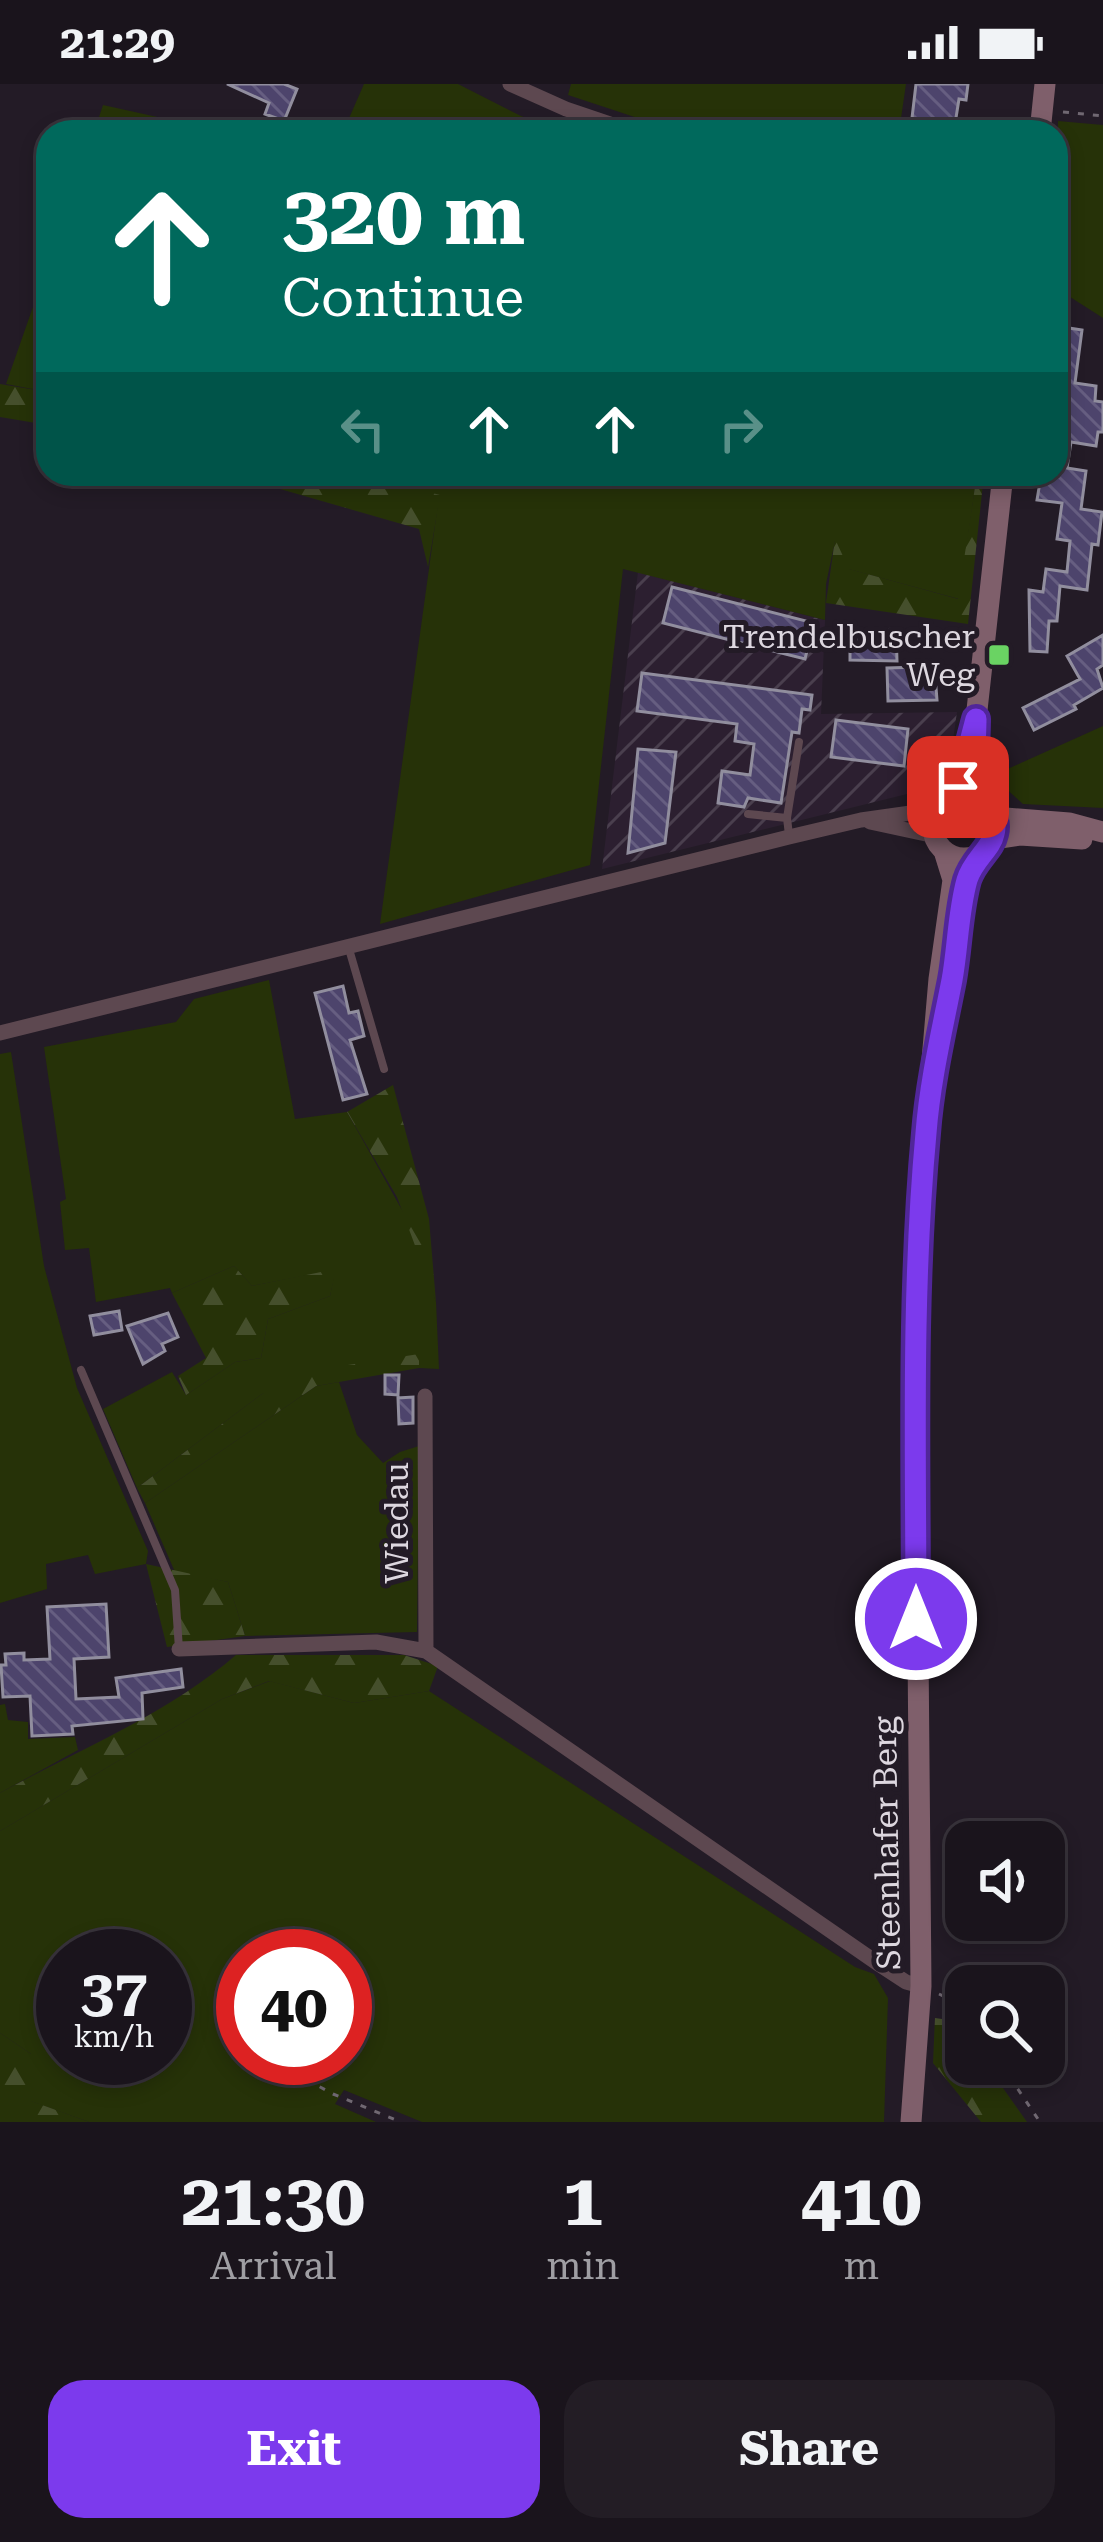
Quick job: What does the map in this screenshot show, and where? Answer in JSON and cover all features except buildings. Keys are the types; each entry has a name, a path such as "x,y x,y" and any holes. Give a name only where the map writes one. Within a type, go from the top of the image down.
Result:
{"street":[{"path":"510,84 599,120"},
{"path":"1041,120 1045,84"},
{"path":"861,820 939,844 965,858 987,828 976,772 976,719 1002,486"},
{"name":"Steenhafer Berg","path":"911,2122 921,1986 915,1314 939,979 953,880 939,844 947,803 976,719"},
{"path":"0,1033 861,820 973,797 987,828"},
{"path":"987,828 1020,835 1103,836"},
{"name":"Steenhafer Berg","path":"935,1052 967,880 987,828"},
{"name":"Wiedau","path":"425,1396 426,1651"},
{"name":"Steenhafer Berg","path":"179,1649 376,1642 426,1651 880,1965 921,1986"}],"lane":[{"path":"789,837 787,818 800,742"},
{"path":"748,814 787,818"},
{"path":"349,949 384,1069"},
{"path":"81,1370 175,1590 179,1649"}],"path":[{"path":"1053,120 1103,116"},
{"path":"921,1986 945,1997"},
{"path":"319,2085 401,2122"},
{"path":"1015,2085 1040,2122"}],"shaded area":[{"path":"638,572 825,620 821,714 957,712 950,760 937,776 911,793 602,869"}],"green space":[{"path":"364,84 458,84 532,120 348,120"},
{"path":"571,84 906,84 901,120 644,120 568,95"},
{"path":"103,105 171,120 98,120"},
{"path":"1068,122 1103,125 1103,318 1068,296"},
{"path":"36,298 36,390 6,384"},
{"path":"0,384 36,390 36,423 0,417"},
{"path":"270,486 405,486 440,495 428,567 419,529"},
{"path":"403,486 975,486 959,599 848,569 835,541 825,620 623,569 590,865 380,924 439,496"},
{"path":"975,486 983,486 968,624 826,603 835,539 849,569 958,599"},
{"path":"1103,726 1103,808 1023,804 992,776"},
{"path":"269,980 295,1119 347,1112 411,1226 436,1302 439,1369 419,1368 419,1355 262,1394 137,1488 103,1409 172,1372 186,1395 235,1362 261,1358 268,1319 330,1296 335,1270 252,1286 234,1266 172,1293 170,1288 96,1302 89,1248 65,1250 60,1202 66,1199 44,1047 176,1022 194,999"},
{"path":"11,1052 44,1266 77,1388 148,1551 146,1564 95,1574 88,1555 46,1564 47,1589 0,1603 0,1054"},
{"path":"393,1085 429,1219 436,1302 397,1197 347,1112"},
{"path":"234,1266 252,1286 336,1269 330,1296 268,1319 261,1358 235,1362 186,1395 178,1376 206,1358 172,1293"},
{"path":"419,1354 419,1368 316,1386 145,1503 137,1488 262,1394 309,1371"},
{"path":"339,1382 357,1435 383,1463 419,1446 417,1632 245,1636 228,1582 175,1572 145,1503 316,1386"},
{"path":"146,1564 228,1582 245,1636 167,1647"},
{"path":"236,1655 404,1655 438,1666 429,1691 354,1703 269,1681 222,1699 0,1831 0,1793 152,1713"},
{"path":"270,1681 354,1703 429,1691 855,1967 874,1974 888,1998 884,2122 422,2122 344,2090 335,2104 376,2122 89,2122 30,2101 31,2054 0,2033 0,1831 222,1699"},
{"path":"5,1704 8,1720 28,1722 28,1739 75,1737 78,1750 0,1793 0,1705"},
{"path":"935,2018 945,2019 945,2078 933,2063"},
{"path":"0,2033 31,2054 31,2101 89,2122 0,2122"},
{"path":"951,2085 1001,2085 1027,2122 981,2122"}],"place":[{"name":"Trendelbuscher Weg","path":"999,655"}],"route":[{"path":"916,1619 915,1314 926,1130 935,1052 967,880 978,855 993,839 995,827 994,817 982,802 976,772 976,719 958,787"}]}
